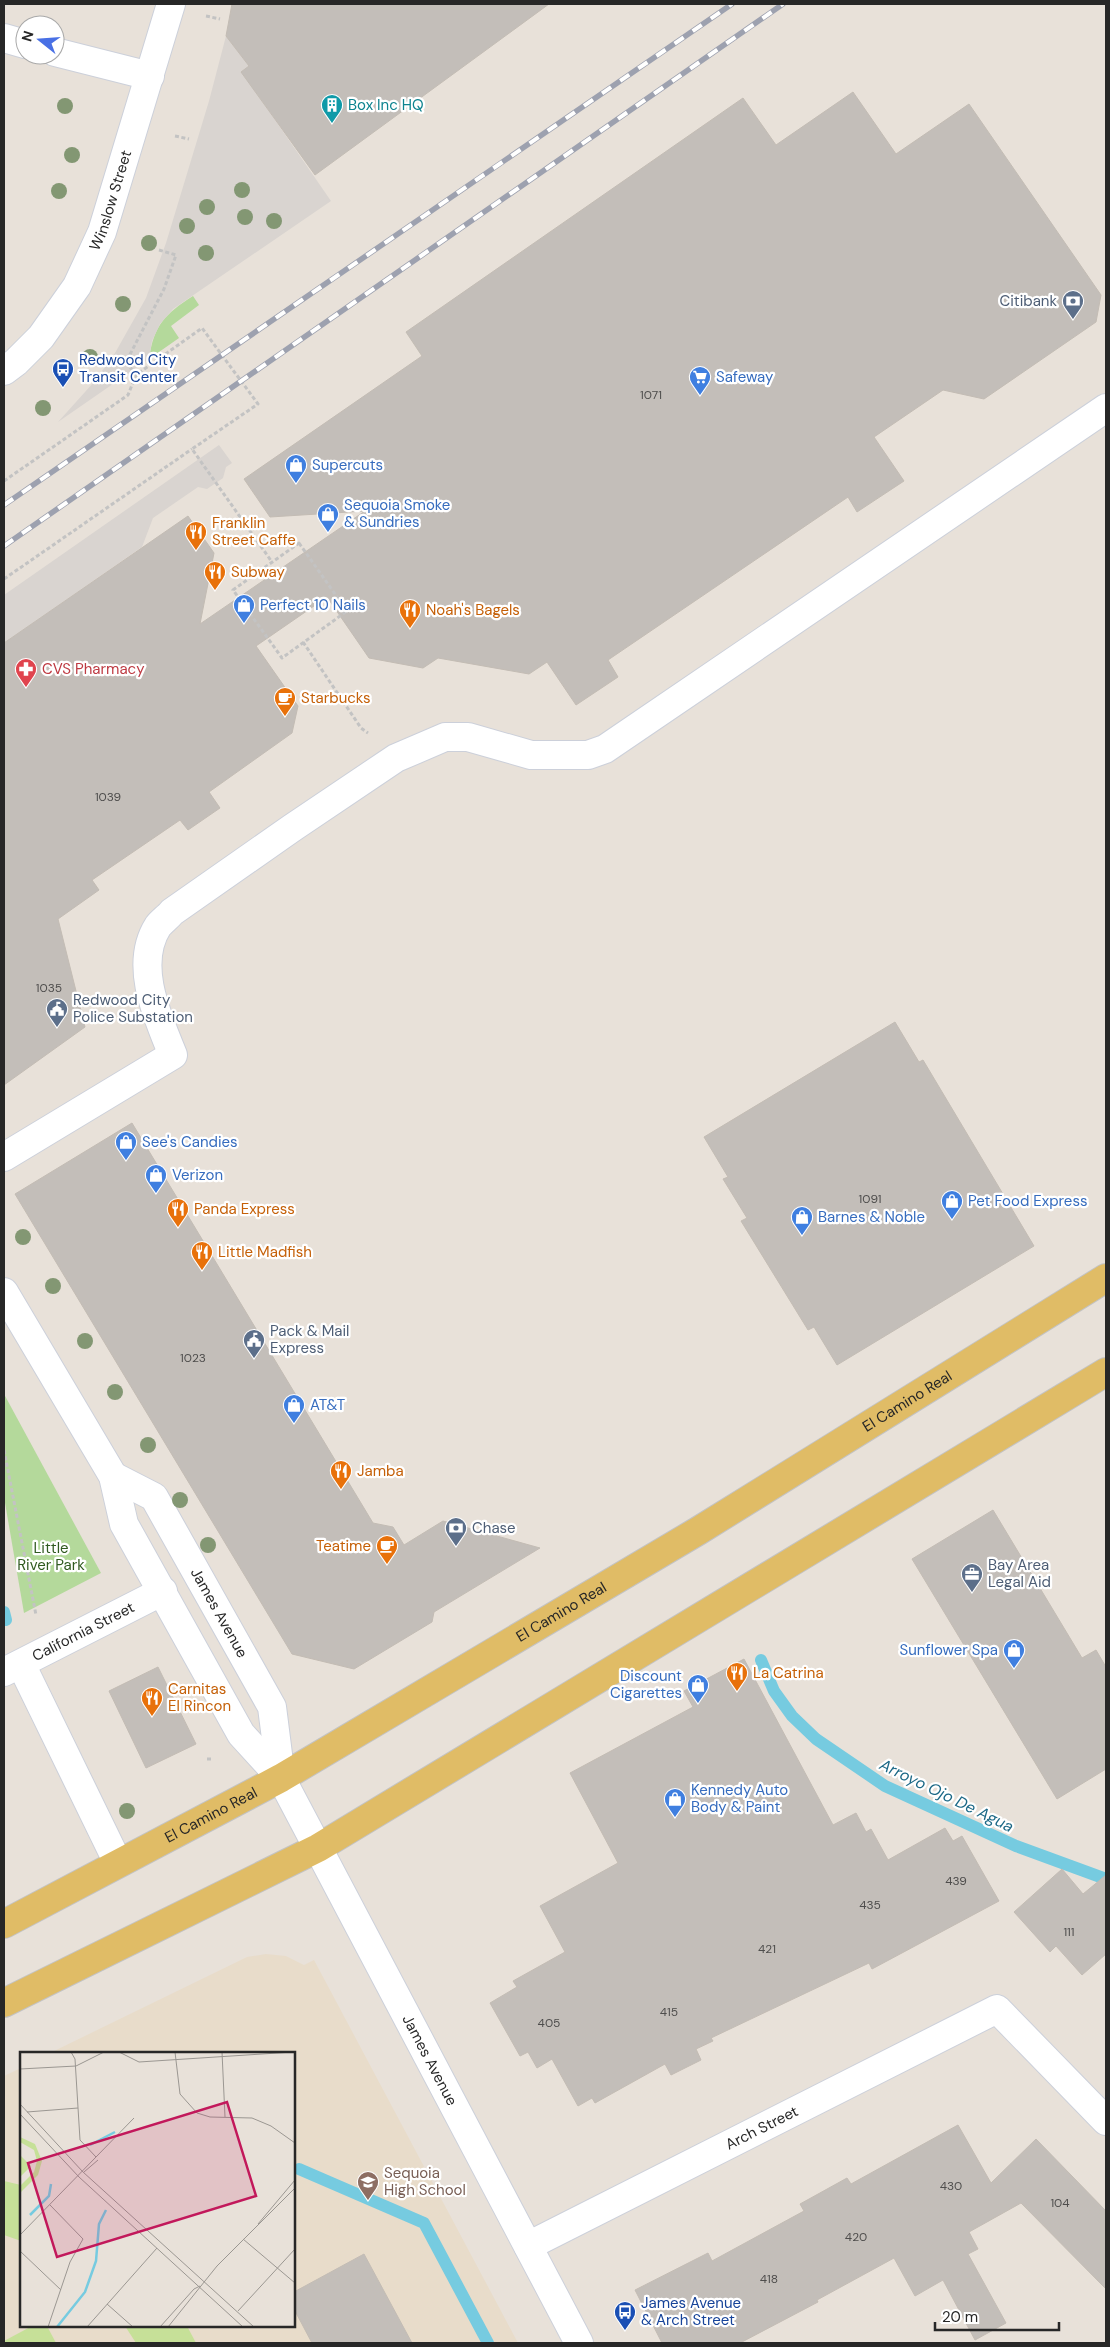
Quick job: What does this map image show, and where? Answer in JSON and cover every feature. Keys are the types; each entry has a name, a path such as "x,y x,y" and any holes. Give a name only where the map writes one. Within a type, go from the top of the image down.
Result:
{"main road":[{"name":"El Camino Real","path":"4,1924 281,1778 658,1555 1106,1278"},
{"path":"4,2003 318,1848 1106,1372"}],"street":[{"name":"Winslow Street","path":"4,371 16,362 41,336 77,286 102,232 171,4"},
{"path":"65,55 150,76"},
{"path":"4,1157 173,1055 158,1017 148,980 151,944 158,926 165,919 292,828 396,758 445,736 468,737 531,755 588,754 606,749 1106,408"},
{"name":"James Avenue","path":"4,1292 113,1476 124,1524 241,1734 281,1778 579,2343"},
{"name":"James Avenue","path":"113,1476 154,1497 272,1707 281,1778"},
{"name":"California Street","path":"13,1668 163,1591"},
{"path":"13,1668 118,1863"},
{"name":"Arch Street","path":"528,2246 997,2009 1106,2121"}],"path":[{"path":"206,16 220,19"},
{"path":"174,136 189,139"},
{"path":"136,375 126,362 164,289 176,256 159,250"},
{"path":"4,481 128,395 136,375 202,328 258,404 4,579"},
{"path":"192,449 272,562"},
{"path":"299,543 347,611 282,658 233,590 272,562 299,543"},
{"path":"303,642 361,728 396,758"},
{"path":"4,1450 37,1618"},
{"path":"207,1759 213,1759"}],"shaded area":[{"path":"226,36 249,66 242,72 331,201 173,309 160,324 152,341 149,359 58,422 94,382 115,353 146,298 166,243 209,101"},
{"path":"219,445 232,463 226,467 223,478 207,489 198,487 153,518 142,547 4,643 4,595"},
{"name":"Sequoia High School","path":"266,1954 286,1956 304,1965 314,1960 518,2343 4,2343 4,2076 20,2068 20,2327 295,2327 295,2052 52,2052 247,1957"}],"green space":[{"path":"193,296 199,305 171,326 179,338 149,359 154,337 162,322 175,309"},
{"name":"Little River Park","path":"4,1394 101,1573 24,1613 4,1497"},
{"path":"4,2181 20,2185 20,2241 4,2235"},
{"path":"30,2327 48,2327 56,2343 4,2343 4,2341"},
{"path":"126,2327 188,2327 196,2343 136,2343"}],"building":[{"name":"Box Inc HQ","path":"232,4 549,4 315,175 241,72 249,66 226,36"},
{"path":"853,92 896,154 969,104 1101,295 1096,322 984,399 943,390 874,437 904,481 857,512 848,497 608,660 618,677 576,705 547,662 529,674 438,658 423,668 369,658 327,597 256,646 298,706 292,733 209,792 220,808 188,830 180,820 92,880 99,890 58,919 85,1027 4,1085 4,643 188,516 214,553 200,624 365,511 270,517 244,479 422,356 406,332 743,98 776,145"},
{"path":"895,1022 919,1062 923,1060 1034,1246 837,1365 814,1327 808,1330 741,1221 747,1218 723,1179 728,1177 704,1137"},
{"path":"132,1123 373,1523 393,1527 404,1545 443,1521 540,1548 434,1612 432,1622 354,1669 292,1654 15,1194"},
{"path":"993,1510 1082,1658 1096,1650 1106,1667 1106,1769 1057,1799 912,1559"},
{"path":"744,1659 833,1825 856,1813 866,1832 871,1829 888,1860 945,1828 953,1841 962,1836 999,1901 872,1969 869,1963 711,2038 713,2041 696,2049 701,2060 671,2075 665,2064 595,2103 592,2098 578,2106 552,2059 537,2068 528,2052 520,2056 490,2003 517,1987 513,1981 565,1952 540,1906 618,1863 570,1773 693,1707 684,1691"},
{"name":"Carnitas El Rincon","path":"158,1667 196,1744 146,1768 109,1691"},
{"path":"1062,1869 1083,1894 1106,1875 1106,1954 1082,1975 1056,1946 1050,1952 1014,1912"},
{"path":"958,2125 991,2183 1036,2139 1106,2211 1106,2289 1021,2203 969,2232 978,2249 968,2254 1006,2323 975,2340 943,2280 915,2296 894,2258 817,2300 818,2302 740,2343 662,2343 635,2290 708,2253 712,2261 804,2211 800,2204 847,2178 851,2184"},
{"path":"364,2254 412,2343 312,2343 295,2311 295,2291"}],"waterway":[{"path":"4,1612 6,1620"},
{"name":"Arroyo Ojo De Agua","path":"761,1660 774,1691 792,1716 816,1739 885,1786 1016,1846 1106,1879"},
{"path":"299,2169 424,2223 488,2343"}],"railway":[{"path":"4,505 732,4"},
{"path":"4,546 783,4"}],"place":[{"name":"Box Inc HQ","path":"332,124"},
{"name":"Citibank","path":"1073,320"},
{"name":"Redwood City Transit Center","path":"63,388"},
{"name":"Safeway","path":"700,396"},
{"name":"Supercuts","path":"296,484"},
{"name":"Sequoia Smoke & Sundries","path":"328,533"},
{"name":"Franklin Street Caffe","path":"196,551"},
{"name":"Subway","path":"215,591"},
{"name":"Perfect 10 Nails","path":"244,624"},
{"name":"Noah's Bagels","path":"410,629"},
{"name":"CVS Pharmacy","path":"26,688"},
{"name":"Starbucks","path":"285,717"},
{"name":"Redwood City Police Substation","path":"57,1028"},
{"name":"See's Candies","path":"126,1161"},
{"name":"Verizon","path":"156,1194"},
{"name":"Pet Food Express","path":"952,1220"},
{"name":"Panda Express","path":"178,1228"},
{"name":"Barnes & Noble","path":"802,1236"},
{"name":"Little Madfish","path":"202,1271"},
{"name":"Pack & Mail Express","path":"254,1359"},
{"name":"AT&T","path":"294,1424"},
{"name":"Jamba","path":"341,1490"},
{"name":"Chase","path":"456,1547"},
{"name":"Teatime","path":"387,1565"},
{"name":"Bay Area Legal Aid","path":"972,1593"},
{"name":"Sunflower Spa","path":"1014,1669"},
{"name":"La Catrina","path":"737,1692"},
{"name":"Discount Cigarettes","path":"698,1704"},
{"name":"Carnitas El Rincon","path":"152,1717"},
{"name":"Kennedy Auto Body & Paint","path":"675,1818"},
{"name":"Sequoia High School","path":"368,2201"},
{"name":"James Avenue & Arch Street","path":"625,2331"}]}
